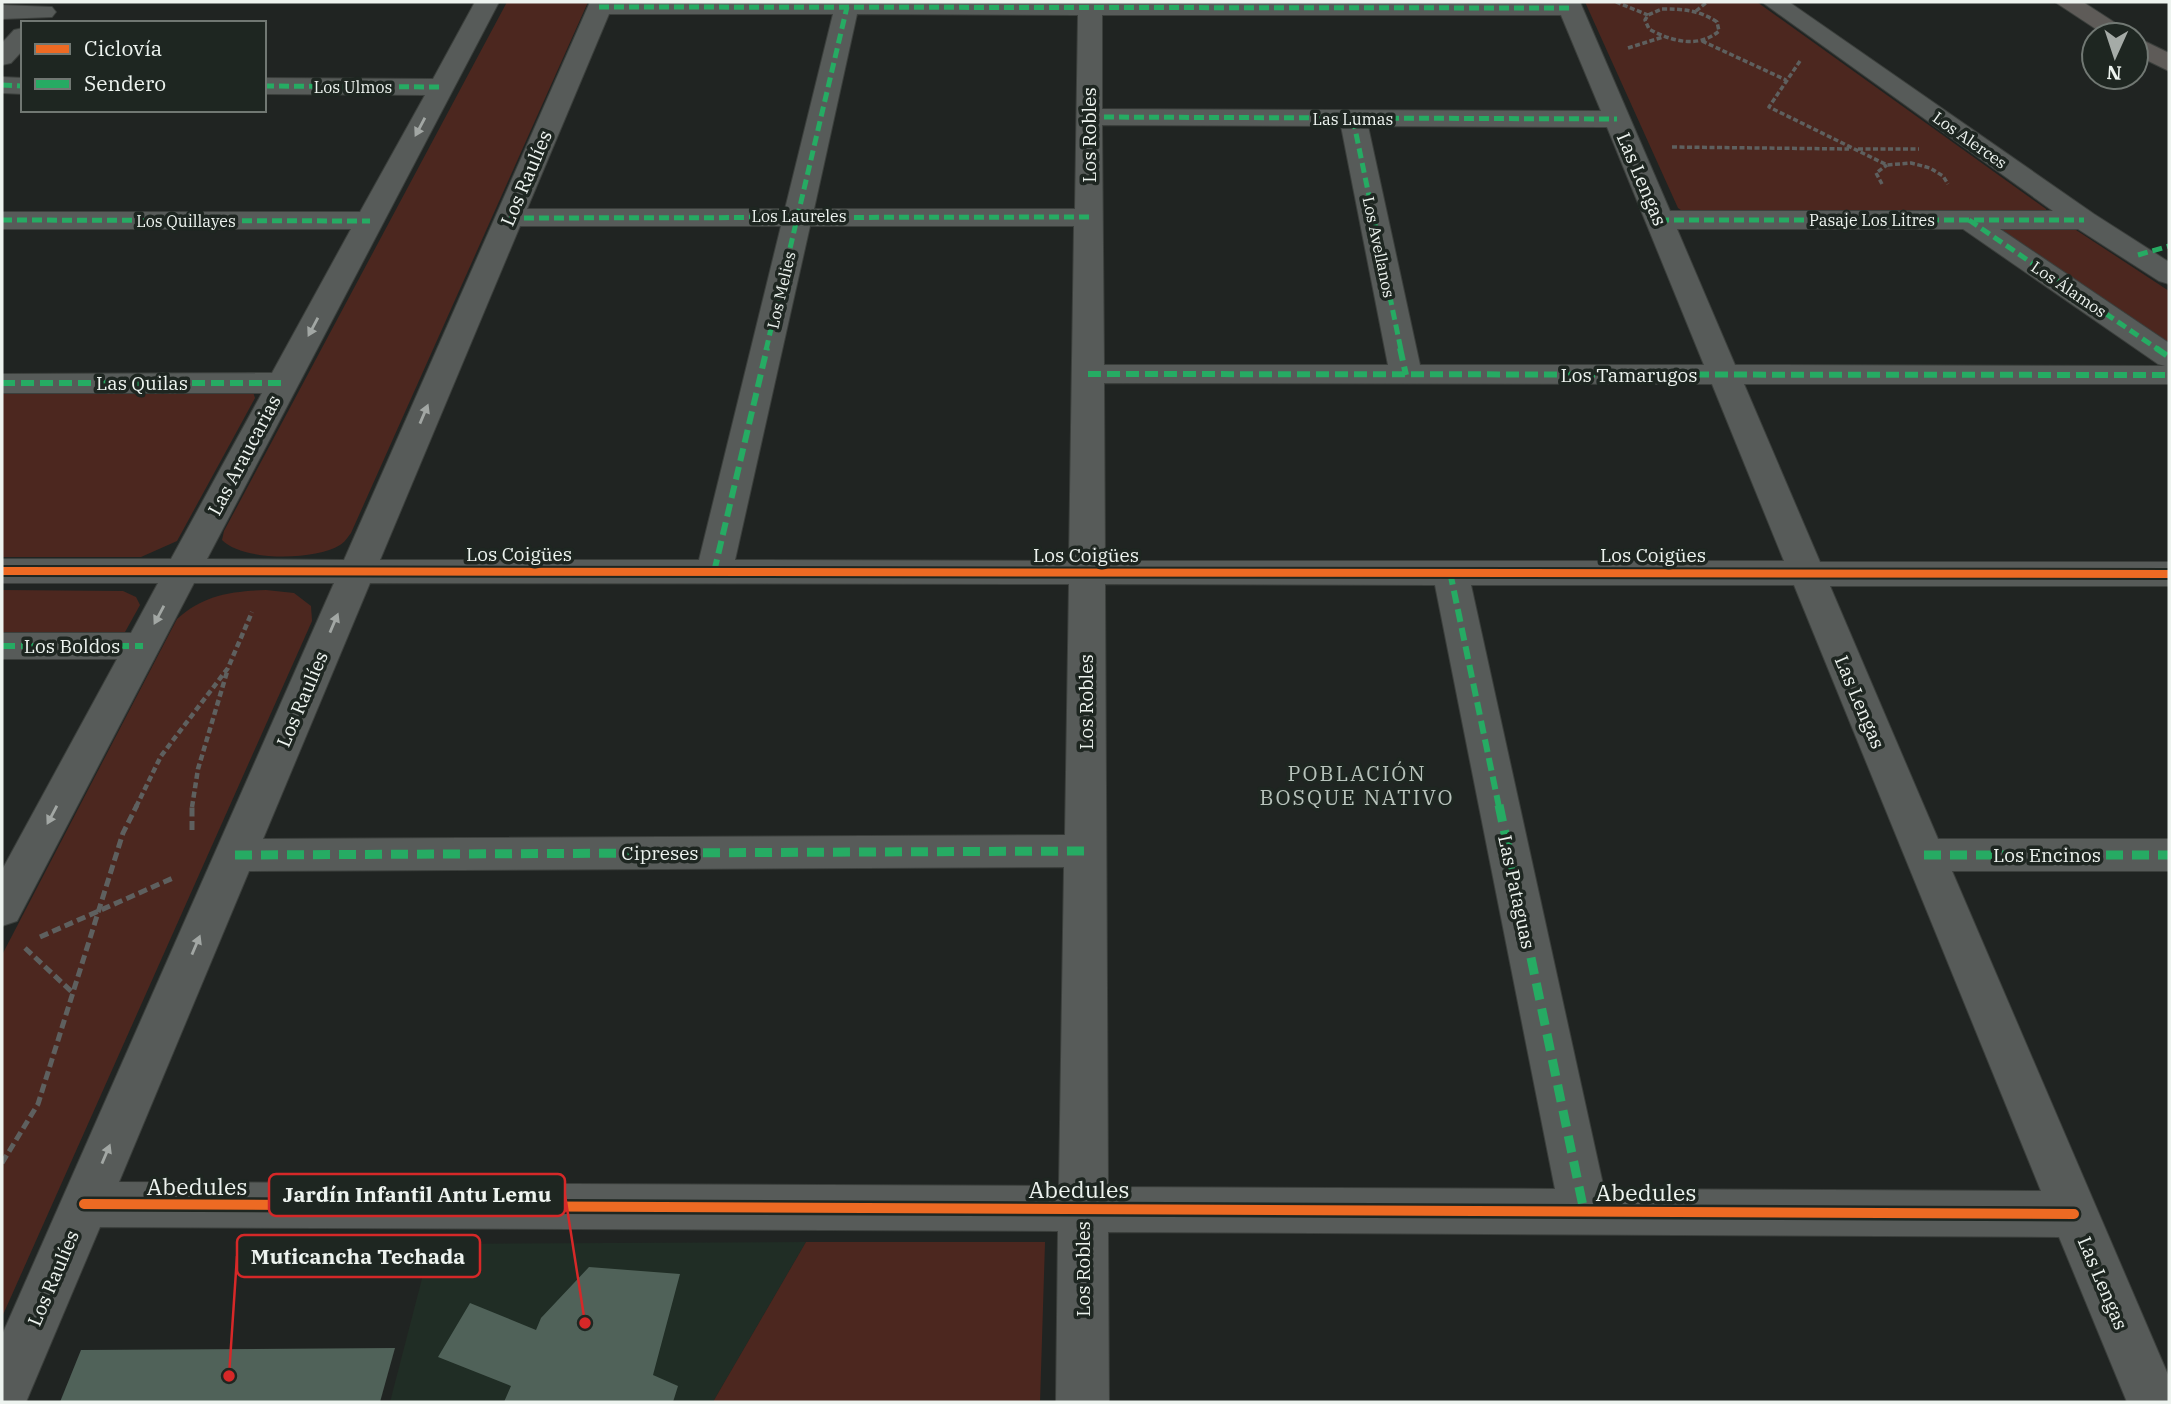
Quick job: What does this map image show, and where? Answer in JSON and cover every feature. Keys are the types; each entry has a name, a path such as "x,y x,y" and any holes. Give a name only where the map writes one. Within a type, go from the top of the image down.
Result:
{"main road":[{"path":"2067,2 2099,21"},
{"path":"2150,52 2169,64"}],"street":[{"name":"Las Araucarias","path":"2,909 487,2"},
{"name":"Los Alerces","path":"1774,2 2084,220 2169,275"},
{"path":"601,4 847,7 1569,5"},
{"name":"Los Raulíes","path":"2,1396 85,1204 216,860 356,572 601,4"},
{"name":"Los Robles","path":"1082,1402 1090,5"},
{"name":"Las Lengas","path":"1569,5 2153,1402"},
{"name":"Los Melies","path":"713,572 847,7"},
{"path":"2,12 44,12"},
{"path":"2,58 21,37"},
{"path":"2,85 21,86"},
{"name":"Los Ulmos","path":"266,86 441,87"},
{"name":"Las Lumas","path":"1089,117 1353,119 1623,133"},
{"name":"Los Avellanos","path":"1353,119 1406,374"},
{"name":"Los Laureles","path":"509,218 1089,217"},
{"name":"Los Quillayes","path":"2,220 370,221"},
{"name":"Pasaje Los Litres","path":"1659,220 2084,220"},
{"name":"Los Álamos","path":"1969,220 2169,357"},
{"path":"2138,255 2169,246"},
{"name":"Los Tamarugos","path":"1088,374 2169,375"},
{"name":"Las Quilas","path":"2,383 283,383"},
{"name":"Los Coigües","path":"2,571 1806,572 2169,575"},
{"name":"Las Pataguas","path":"1450,572 1584,1211"},
{"name":"Los Boldos","path":"2,646 143,646"},
{"name":"Cipreses","path":"216,860 1085,851"},
{"name":"Los Encinos","path":"1924,855 2169,856"},
{"name":"Abedules","path":"85,1204 2074,1213"}],"path":[{"path":"1616,2 1648,15 1662,9 1696,11 1712,18 1720,27 1716,35 1702,41 1683,41 1656,33 1646,24 1648,15"},
{"path":"1696,11 1707,2"},
{"path":"1819,35 1769,107 1887,164"},
{"path":"1702,41 1786,80"},
{"path":"1623,133 1853,149 1983,149"},
{"path":"35,939 216,860 192,825 195,775 228,668 269,571"},
{"path":"2,1163 38,1104 123,833 139,797 161,757 228,668"},
{"path":"27,941 19,943 73,993"}],"shaded area":[{"path":"507,2 588,2 351,533 341,544 328,550 297,556 261,555 232,547 222,540 224,531"},
{"path":"1585,2 1757,2 2046,209 2047,214 1685,213 1678,208"},
{"path":"1998,228 2076,230 2169,291 2169,349 1998,232"},
{"path":"2,388 242,389 253,392 255,398 177,541 141,557 2,557"},
{"path":"2,590 123,591 136,597 140,605 125,632 111,639 2,638"},
{"path":"266,590 294,593 311,606 312,621 2,1317 2,955 177,619 197,604 218,596"},
{"path":"806,1242 713,1402 390,1402 431,1244"},
{"path":"806,1242 1045,1242 1040,1402 713,1402"}],"building":[{"path":"589,1267 680,1274 653,1375 678,1386 673,1402 504,1402 511,1386 438,1357 470,1303 536,1330 541,1318"},
{"path":"395,1348 380,1402 60,1402 81,1350"}],"marked path":[{"path":"599,7 1571,8"},
{"path":"714,572 847,7"},
{"path":"2,85 21,86"},
{"path":"266,86 441,87"},
{"path":"1089,117 1617,119"},
{"path":"1353,119 1406,375"},
{"path":"509,218 1089,217"},
{"path":"2,220 370,221"},
{"path":"1659,220 2084,220"},
{"path":"1969,220 2169,357"},
{"path":"2138,255 2169,246"},
{"path":"1088,374 2169,375"},
{"path":"2,383 283,383"},
{"path":"1450,572 1584,1211"},
{"path":"2,646 143,646"},
{"path":"235,855 1085,851"},
{"path":"1924,855 2169,855"}],"cycle path":[{"path":"2,571 2169,574"},
{"path":"84,1204 2074,1214"}],"place":[{"name":"Jardín Infantil Antu Lemu","path":"585,1323"},
{"name":"Muticancha Techada","path":"229,1376"}],"district":[{"name":"POBLACIÓN BOSQUE NATIVO","path":"1357,785"}]}
